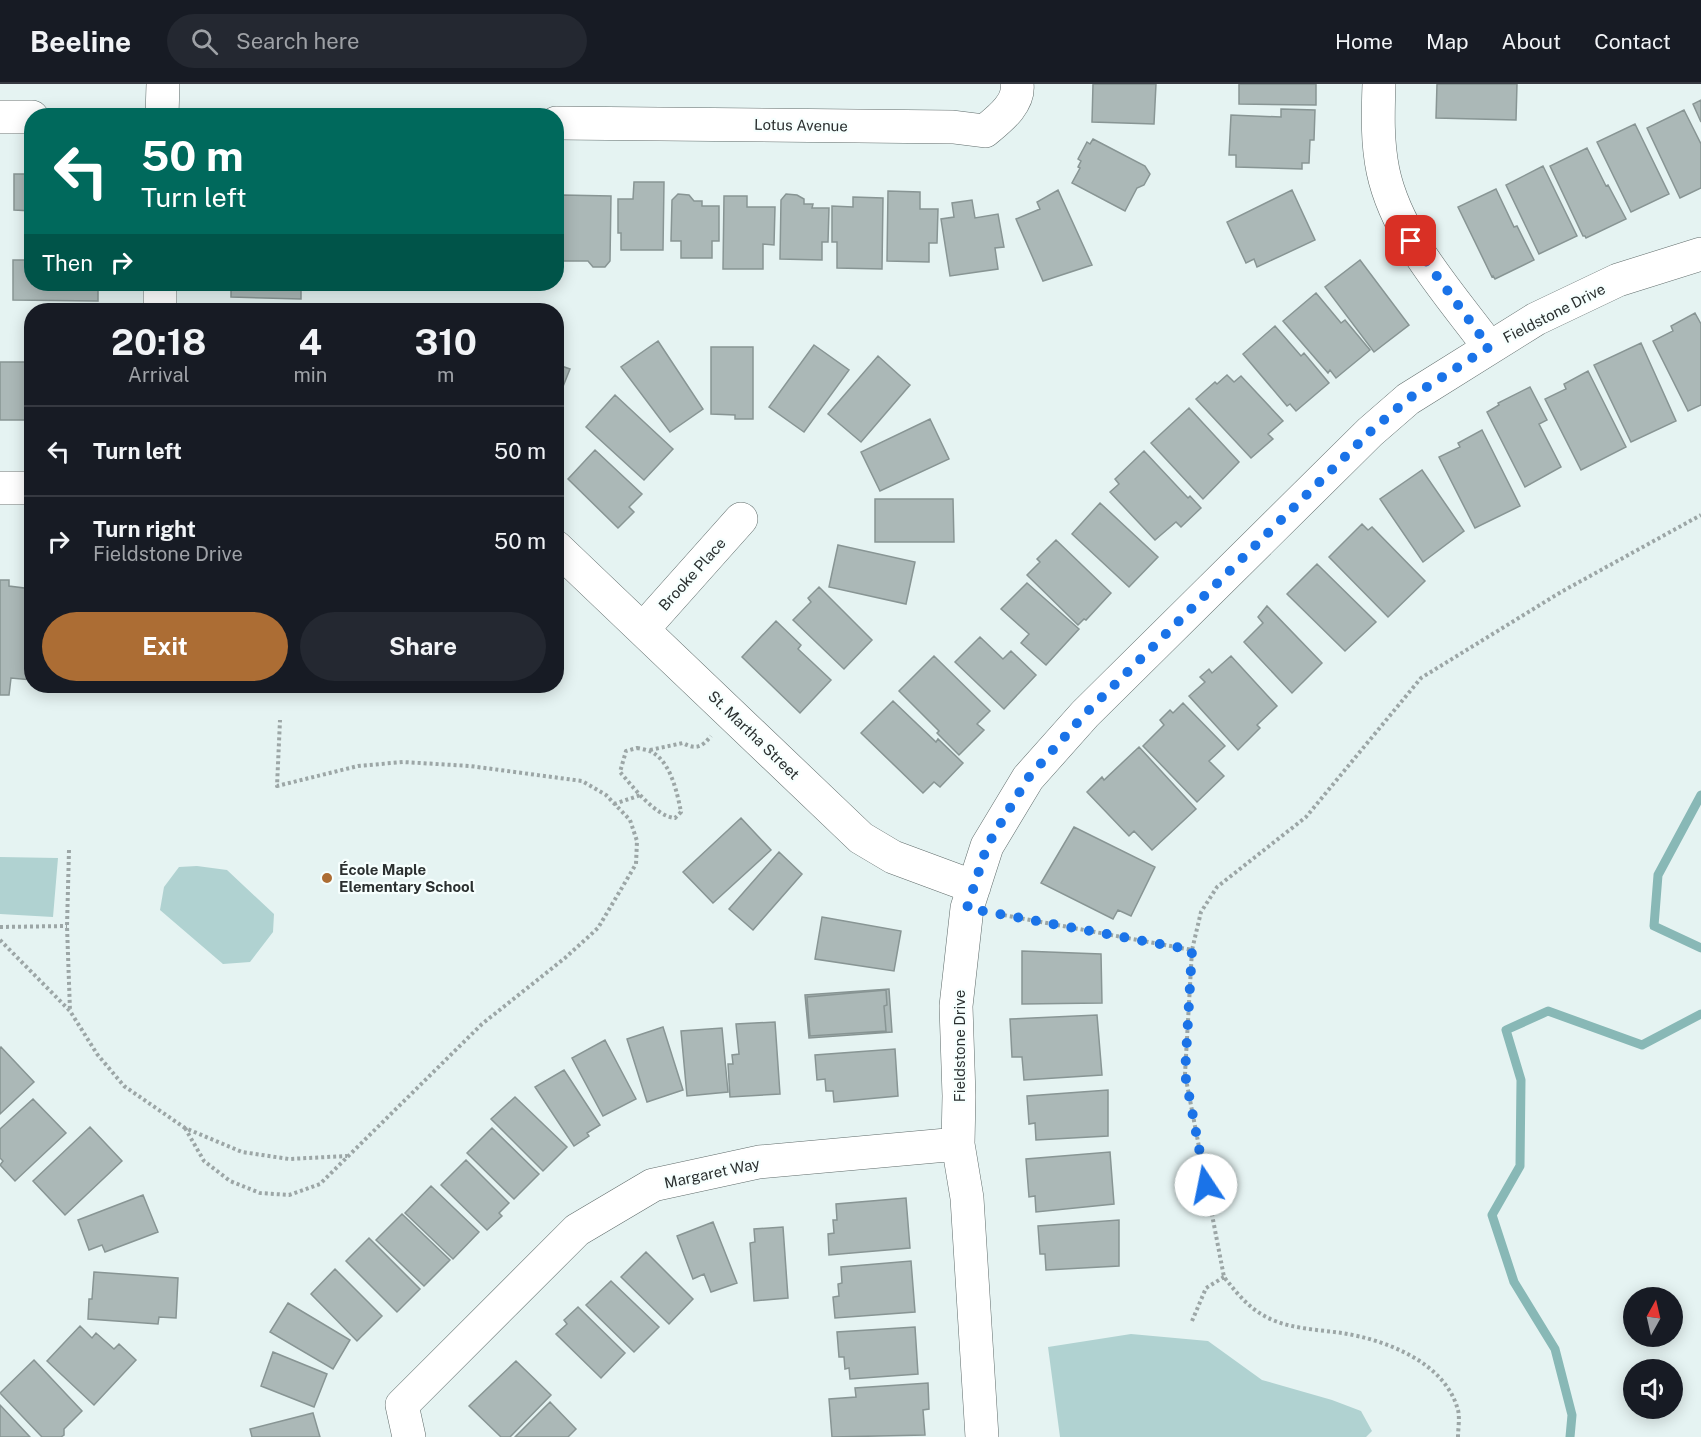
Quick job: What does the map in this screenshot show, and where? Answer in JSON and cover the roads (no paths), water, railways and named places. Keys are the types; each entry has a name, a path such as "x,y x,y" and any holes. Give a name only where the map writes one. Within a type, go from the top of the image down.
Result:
{"street":[{"path":"162,84 162,108"},
{"name":"Lotus Avenue","path":"564,123 953,127 985,131 1006,112 1018,90 1017,84"},
{"path":"1379,84 1378,136 1383,172 1394,208 1411,241 1489,347"},
{"path":"0,117 24,117"},
{"name":"Fieldstone Drive","path":"982,1437 967,1198 958,1144 960,1096 956,1006 970,898 987,846 1028,778 1085,714 1370,432 1408,399 1536,319 1618,280 1701,254"},
{"path":"0,488 24,488"},
{"name":"Brooke Place","path":"644,629 741,519"},
{"name":"St. Martha Street","path":"564,554 861,838 893,858 970,898"},
{"name":"Margaret Way","path":"409,1437 402,1405 577,1230 653,1185 759,1162 958,1144"}],"waterway":[{"path":"1701,795 1658,875 1654,926 1701,948"},
{"path":"1570,1437 1572,1415 1555,1349 1514,1282 1492,1215 1520,1166 1521,1080 1506,1030 1548,1011 1642,1045 1701,1014"}],"place":[{"name":"École Maple Elementary School","path":"327,878"}]}
